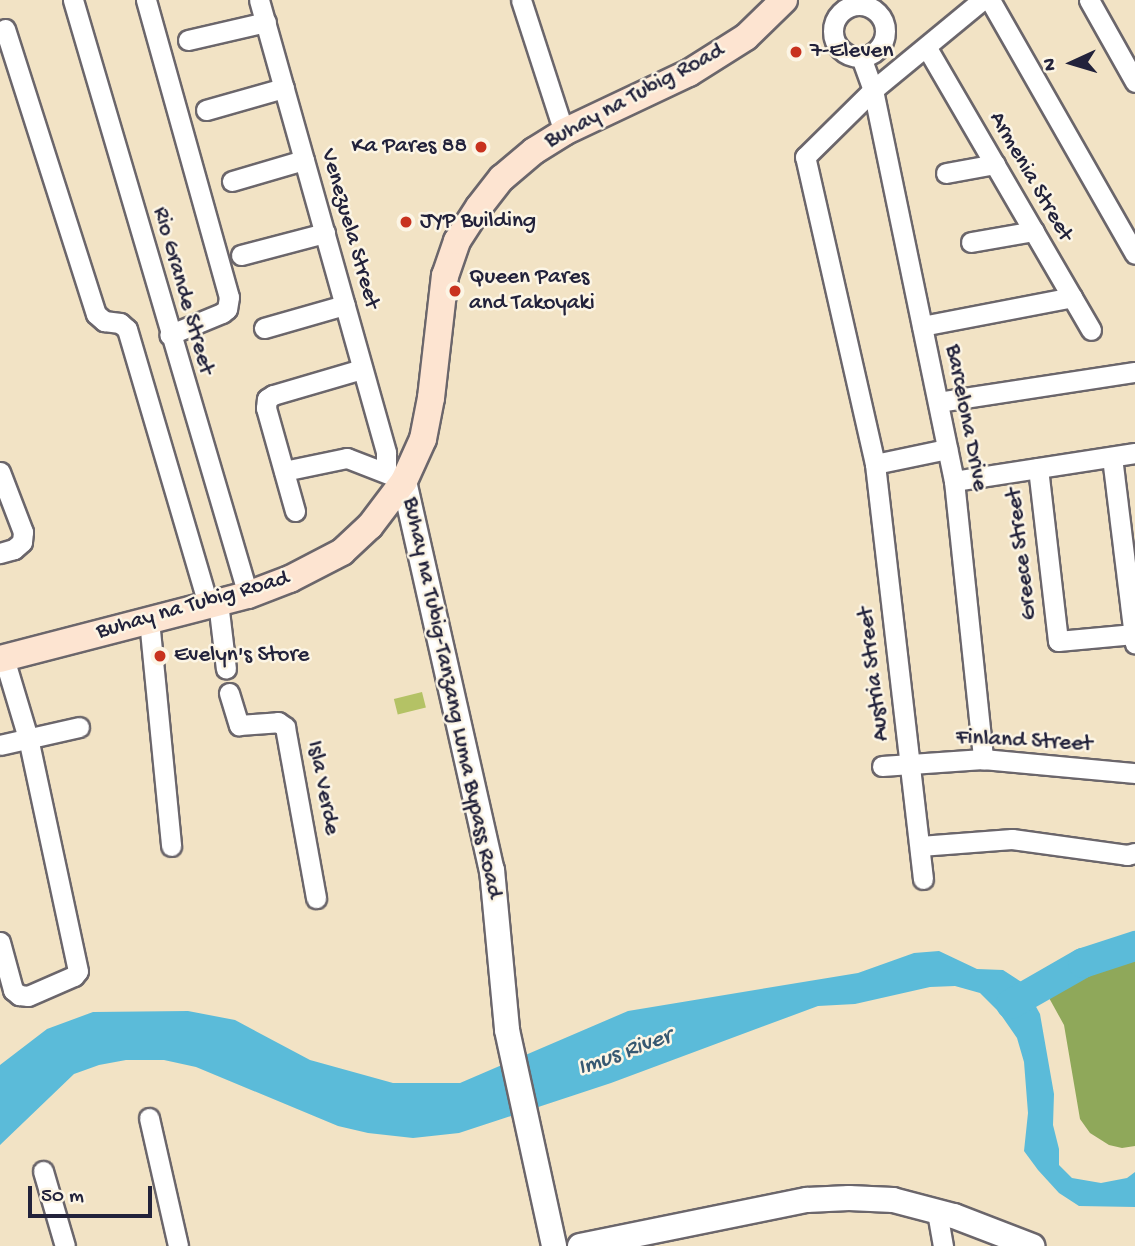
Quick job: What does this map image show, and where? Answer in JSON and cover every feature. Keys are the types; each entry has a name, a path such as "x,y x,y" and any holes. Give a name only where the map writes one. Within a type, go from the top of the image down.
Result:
{"main road":[{"name":"Buhay na Tubig Road","path":"2,659 248,595 290,579 342,552 369,527 395,476 423,439 431,398 440,303 457,241 502,178 534,151 564,132 689,73 746,37 784,0"}],"street":[{"name":"Rio Grande Street","path":"73,0 169,335 248,595"},
{"path":"146,0 229,297 229,303 222,313 169,335"},
{"name":"Venezuela Street","path":"259,0 362,369 395,476"},
{"path":"521,0 564,132"},
{"path":"873,90 982,0"},
{"path":"990,0 1135,254"},
{"path":"1089,0 1135,82"},
{"path":"868,6 881,18 884,35 877,50 861,57 849,55 835,43 833,8 868,6"},
{"path":"188,40 266,22"},
{"path":"5,29 96,314 104,321 120,323 127,329 213,604 226,669"},
{"name":"Armenia Street","path":"927,47 1091,330"},
{"name":"Barcelona Drive","path":"861,57 873,90 954,481 983,759"},
{"path":"206,110 284,88"},
{"name":"Austria Street","path":"873,90 805,157 875,464 923,879"},
{"path":"232,181 304,160"},
{"path":"946,173 995,164"},
{"path":"971,242 1034,231"},
{"path":"241,255 325,233"},
{"path":"922,326 1072,297"},
{"path":"264,328 345,305"},
{"path":"295,511 266,408 267,399 362,369"},
{"path":"938,402 1135,372"},
{"path":"875,464 947,449"},
{"path":"954,481 1135,453"},
{"path":"1112,457 1128,533 1134,640"},
{"path":"284,471 347,458 395,476"},
{"name":"Greece Street","path":"1038,468 1058,642 1134,640"},
{"path":"0,472 23,531 22,541 14,549 0,553"},
{"name":"Buhay na Tubig-Tanzang Luma Bypass Road","path":"395,476 492,870 510,1044 554,1246"},
{"path":"149,620 171,846"},
{"path":"0,942 13,990 19,996 28,996 74,976 78,971 28,738 2,659"},
{"name":"Isla Verde","path":"229,693 239,725 278,722 285,727 316,898"},
{"path":"0,745 79,727"},
{"name":"Finland Street","path":"882,766 983,759 1135,773"},
{"path":"920,846 1012,839 1127,855 1135,853"},
{"path":"149,1118 178,1246"},
{"path":"43,1171 65,1246"},
{"path":"580,1246 807,1200 893,1200 937,1212 1032,1246"},
{"path":"937,1212 943,1246"}],"green space":[{"path":"422,692 426,708 398,715 394,699"},
{"path":"1135,938 1135,1146 1122,1148 1109,1145 1090,1133 1080,1119 1064,1025 1038,978 1088,953"}],"water":[{"name":"Imus River","path":"939,951 977,969 1003,970 1023,983 1040,1014 1054,1094 1053,1125 1059,1149 1059,1165 1072,1178 1101,1183 1127,1178 1135,1172 1135,1207 1079,1206 1059,1193 1038,1170 1024,1151 1028,1113 1024,1062 1017,1038 999,1012 980,993 955,986 930,987 855,1004 818,1006 611,1083 459,1133 413,1138 368,1133 338,1126 196,1067 164,1060 126,1060 99,1065 74,1074 0,1145 0,1065 47,1029 93,1012 188,1011 235,1020 310,1060 393,1083 460,1083 628,1011 858,973 914,953"}],"waterway":[{"path":"1011,1004 1083,963 1135,946"}],"place":[{"name":"7-Eleven","path":"796,52"},
{"name":"Ka Pares 88","path":"481,147"},
{"name":"JYP Building","path":"406,222"},
{"name":"Queen Pares and Takoyaki","path":"455,291"},
{"name":"Evelyn's Store","path":"160,656"}]}
